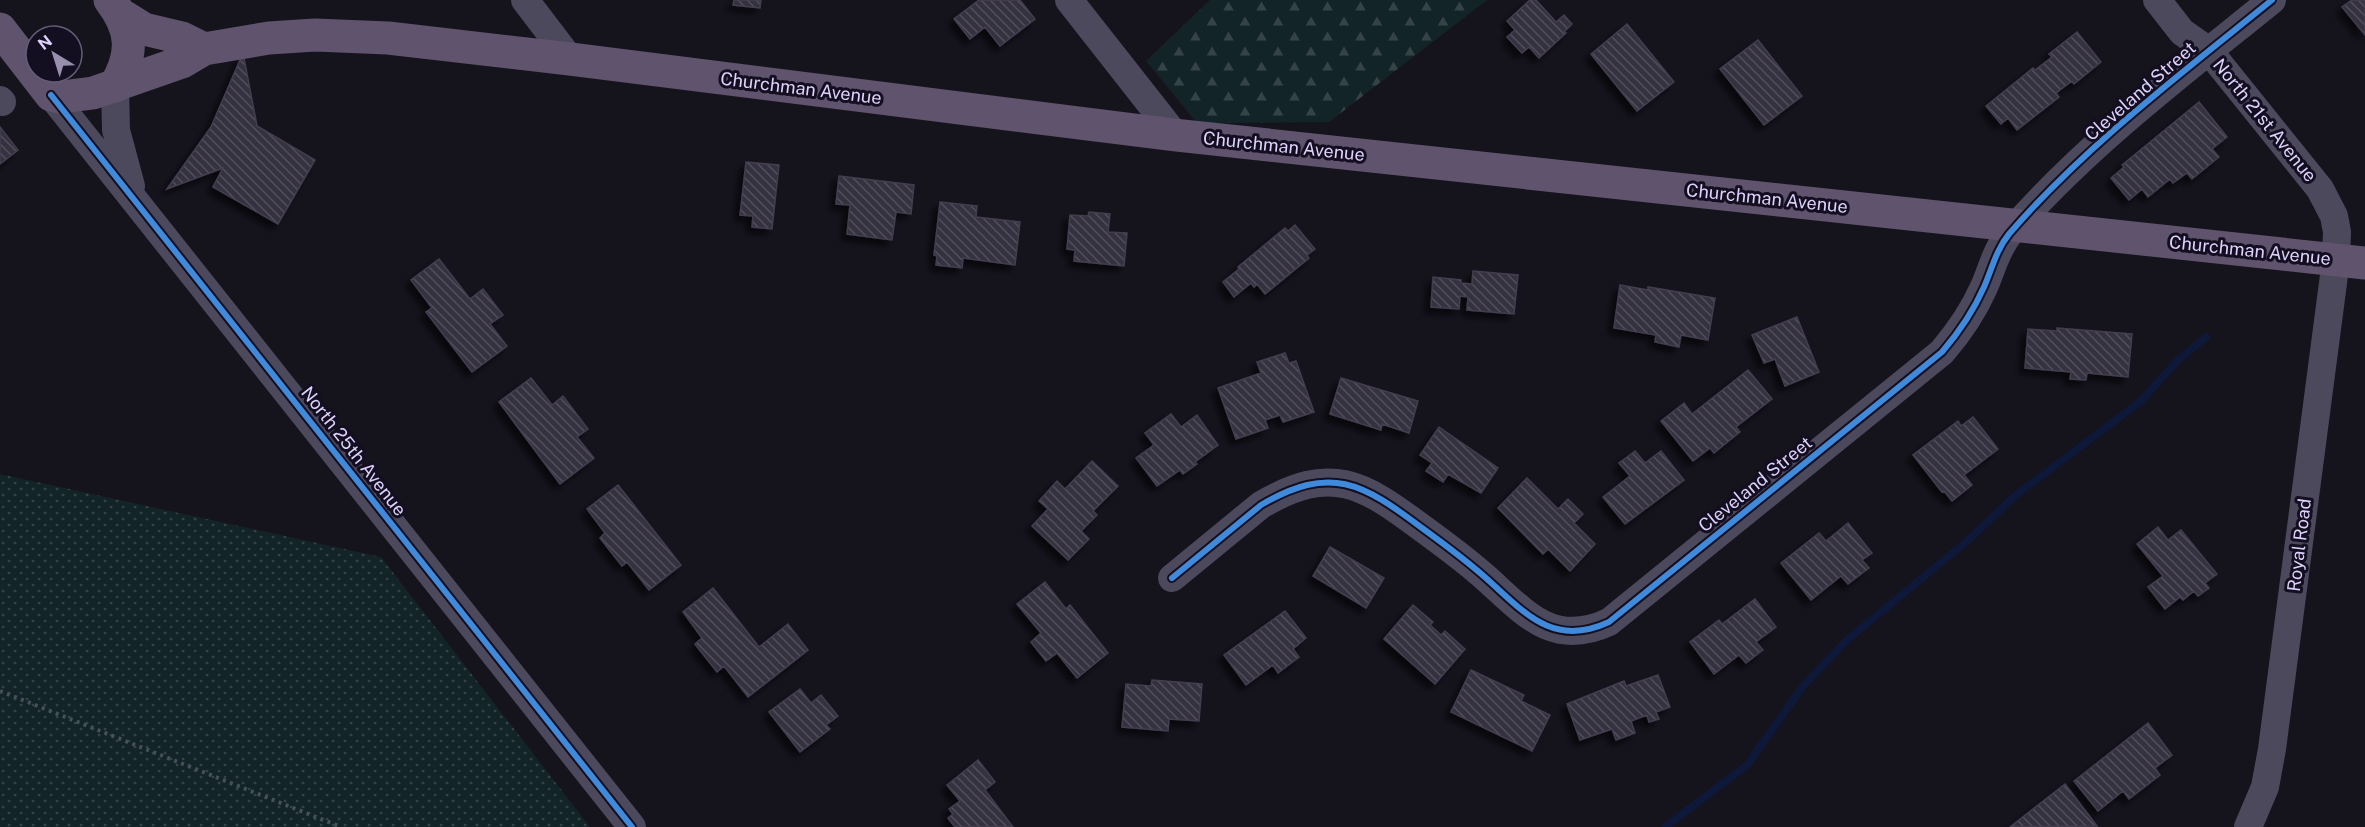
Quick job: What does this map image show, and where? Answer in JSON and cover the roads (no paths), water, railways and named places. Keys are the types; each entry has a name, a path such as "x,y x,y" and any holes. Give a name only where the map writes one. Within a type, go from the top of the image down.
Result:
{"main road":[{"path":"115,7 144,29 182,38 204,49"},
{"path":"115,7 129,36 126,66 115,86"},
{"path":"0,29 51,95"},
{"name":"Churchman Avenue","path":"51,95 75,96 115,86 182,62 204,49 269,38 315,34 388,38 1175,135 2351,261"}],"street":[{"path":"525,0 570,59"},
{"path":"1069,0 1175,135"},
{"name":"North 21st Avenue","path":"2157,0 2182,32 2209,51 2320,189 2334,216 2337,232 2351,261"},
{"name":"Cleveland Street","path":"1172,578 1272,498 1297,487 1337,483 1365,490 1389,504 1464,560 1540,624 1560,631 1569,631 1600,626 1609,622 1942,352 1964,326 1984,287 1993,259 2018,225 2081,161 2272,0"},
{"path":"115,86 116,130 134,196"},
{"name":"North 25th Avenue","path":"51,95 134,196 632,827"},
{"name":"Royal Road","path":"2248,827 2265,787 2272,749 2351,261"}],"waterway":[{"path":"1665,827 1747,765 1803,686 1848,639 1966,542 2016,495 2141,401 2178,360 2206,337"}]}
